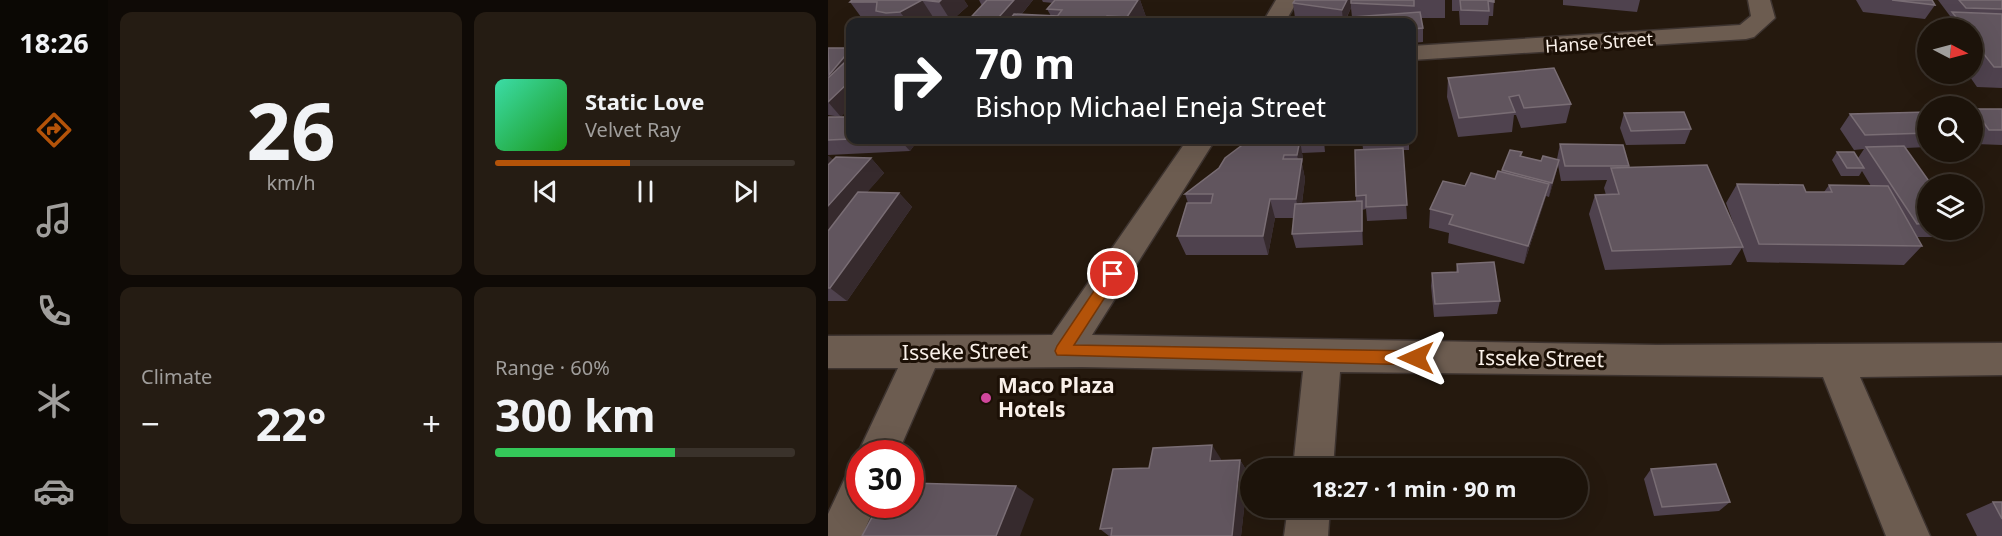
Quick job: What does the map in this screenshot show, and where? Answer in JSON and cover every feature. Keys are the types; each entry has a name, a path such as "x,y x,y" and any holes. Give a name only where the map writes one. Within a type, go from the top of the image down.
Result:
{"street":[{"path":"1276,18 1287,0"},
{"name":"Hanse Street","path":"1416,53 1544,47 1746,32 1763,18 1759,0"},
{"path":"1062,351 1199,144"},
{"name":"Isseke Street","path":"828,352 923,354 1062,351 1323,357 1835,362 2002,359"},
{"path":"884,440 923,354"},
{"path":"1313,458 1323,357"},
{"path":"1835,362 1908,536"},
{"path":"840,536 848,518"},
{"path":"1306,536 1308,518"}],"building":[{"path":"852,0 922,0 900,12 886,13 876,11 877,2 850,2"},
{"path":"987,0 1014,0 998,18 972,16"},
{"path":"1055,0 1138,0 1127,17 1056,18 1062,10 1047,9"},
{"path":"1295,0 1347,0 1342,10 1293,3"},
{"path":"1351,0 1414,0 1414,6 1351,3"},
{"path":"1460,0 1494,0 1494,2 1488,1 1489,11 1461,10"},
{"path":"1892,0 1932,0 1935,5"},
{"path":"1959,0 2002,0 2002,9 1966,8"},
{"path":"1420,12 1423,28 1416,29 1416,18 1339,18"},
{"path":"1952,12 2002,14 2002,67 1994,67 1983,53 1983,18 1957,18"},
{"path":"1014,14 1057,16 1056,18 1011,18"},
{"path":"828,48 846,48 846,55 829,75"},
{"path":"846,63 846,85 828,102 828,78"},
{"path":"1554,68 1571,104 1524,108 1519,95 1509,97 1515,112 1459,118 1448,78"},
{"path":"1983,109 2002,109 2002,130 1989,130 1983,122"},
{"path":"1684,112 1691,129 1631,131 1624,113"},
{"path":"1917,112 1917,133 1865,135 1850,114"},
{"path":"828,117 846,117 846,139 828,140"},
{"path":"1244,144 1299,144 1297,155 1284,155 1283,159 1302,159 1296,199 1270,199 1263,236 1177,236 1187,203 1211,203 1213,194 1185,194 1219,168 1225,158"},
{"path":"1560,144 1623,145 1629,166 1565,166"},
{"path":"1904,146 1924,174 1917,174 1917,224 1866,147"},
{"path":"1403,148 1407,205 1366,207 1366,195 1356,196 1355,150"},
{"path":"1510,150 1522,152 1520,156 1541,161 1543,156 1559,160 1552,183 1502,170"},
{"path":"1837,152 1854,152 1864,168 1847,168"},
{"path":"836,157 871,158 828,206 828,165"},
{"path":"1707,165 1743,247 1612,251 1595,195 1619,194 1611,168"},
{"path":"1498,171 1549,184 1528,246 1449,224 1453,215 1430,209 1443,181 1465,186 1471,173 1495,179"},
{"path":"1737,184 1803,185 1806,192 1832,192 1829,185 1888,186 1922,246 1759,244"},
{"path":"858,192 899,193 828,288 828,231"},
{"path":"1362,201 1362,231 1292,234 1295,204"},
{"path":"1494,262 1500,301 1435,304 1432,273 1458,272 1457,264"},
{"path":"1212,445 1210,461 1240,460 1232,536 1111,536 1112,528 1100,529 1113,469 1149,468 1153,448"},
{"path":"1716,464 1730,502 1662,507 1651,469"},
{"path":"924,483 1016,486 996,536 862,536 872,518 924,518"},
{"path":"1993,502 2002,502 2002,519"}],"place":[{"name":"Maco Plaza Hotels","path":"986,398"}],"route":[{"path":"1113,274 1062,351 1416,358"}]}
